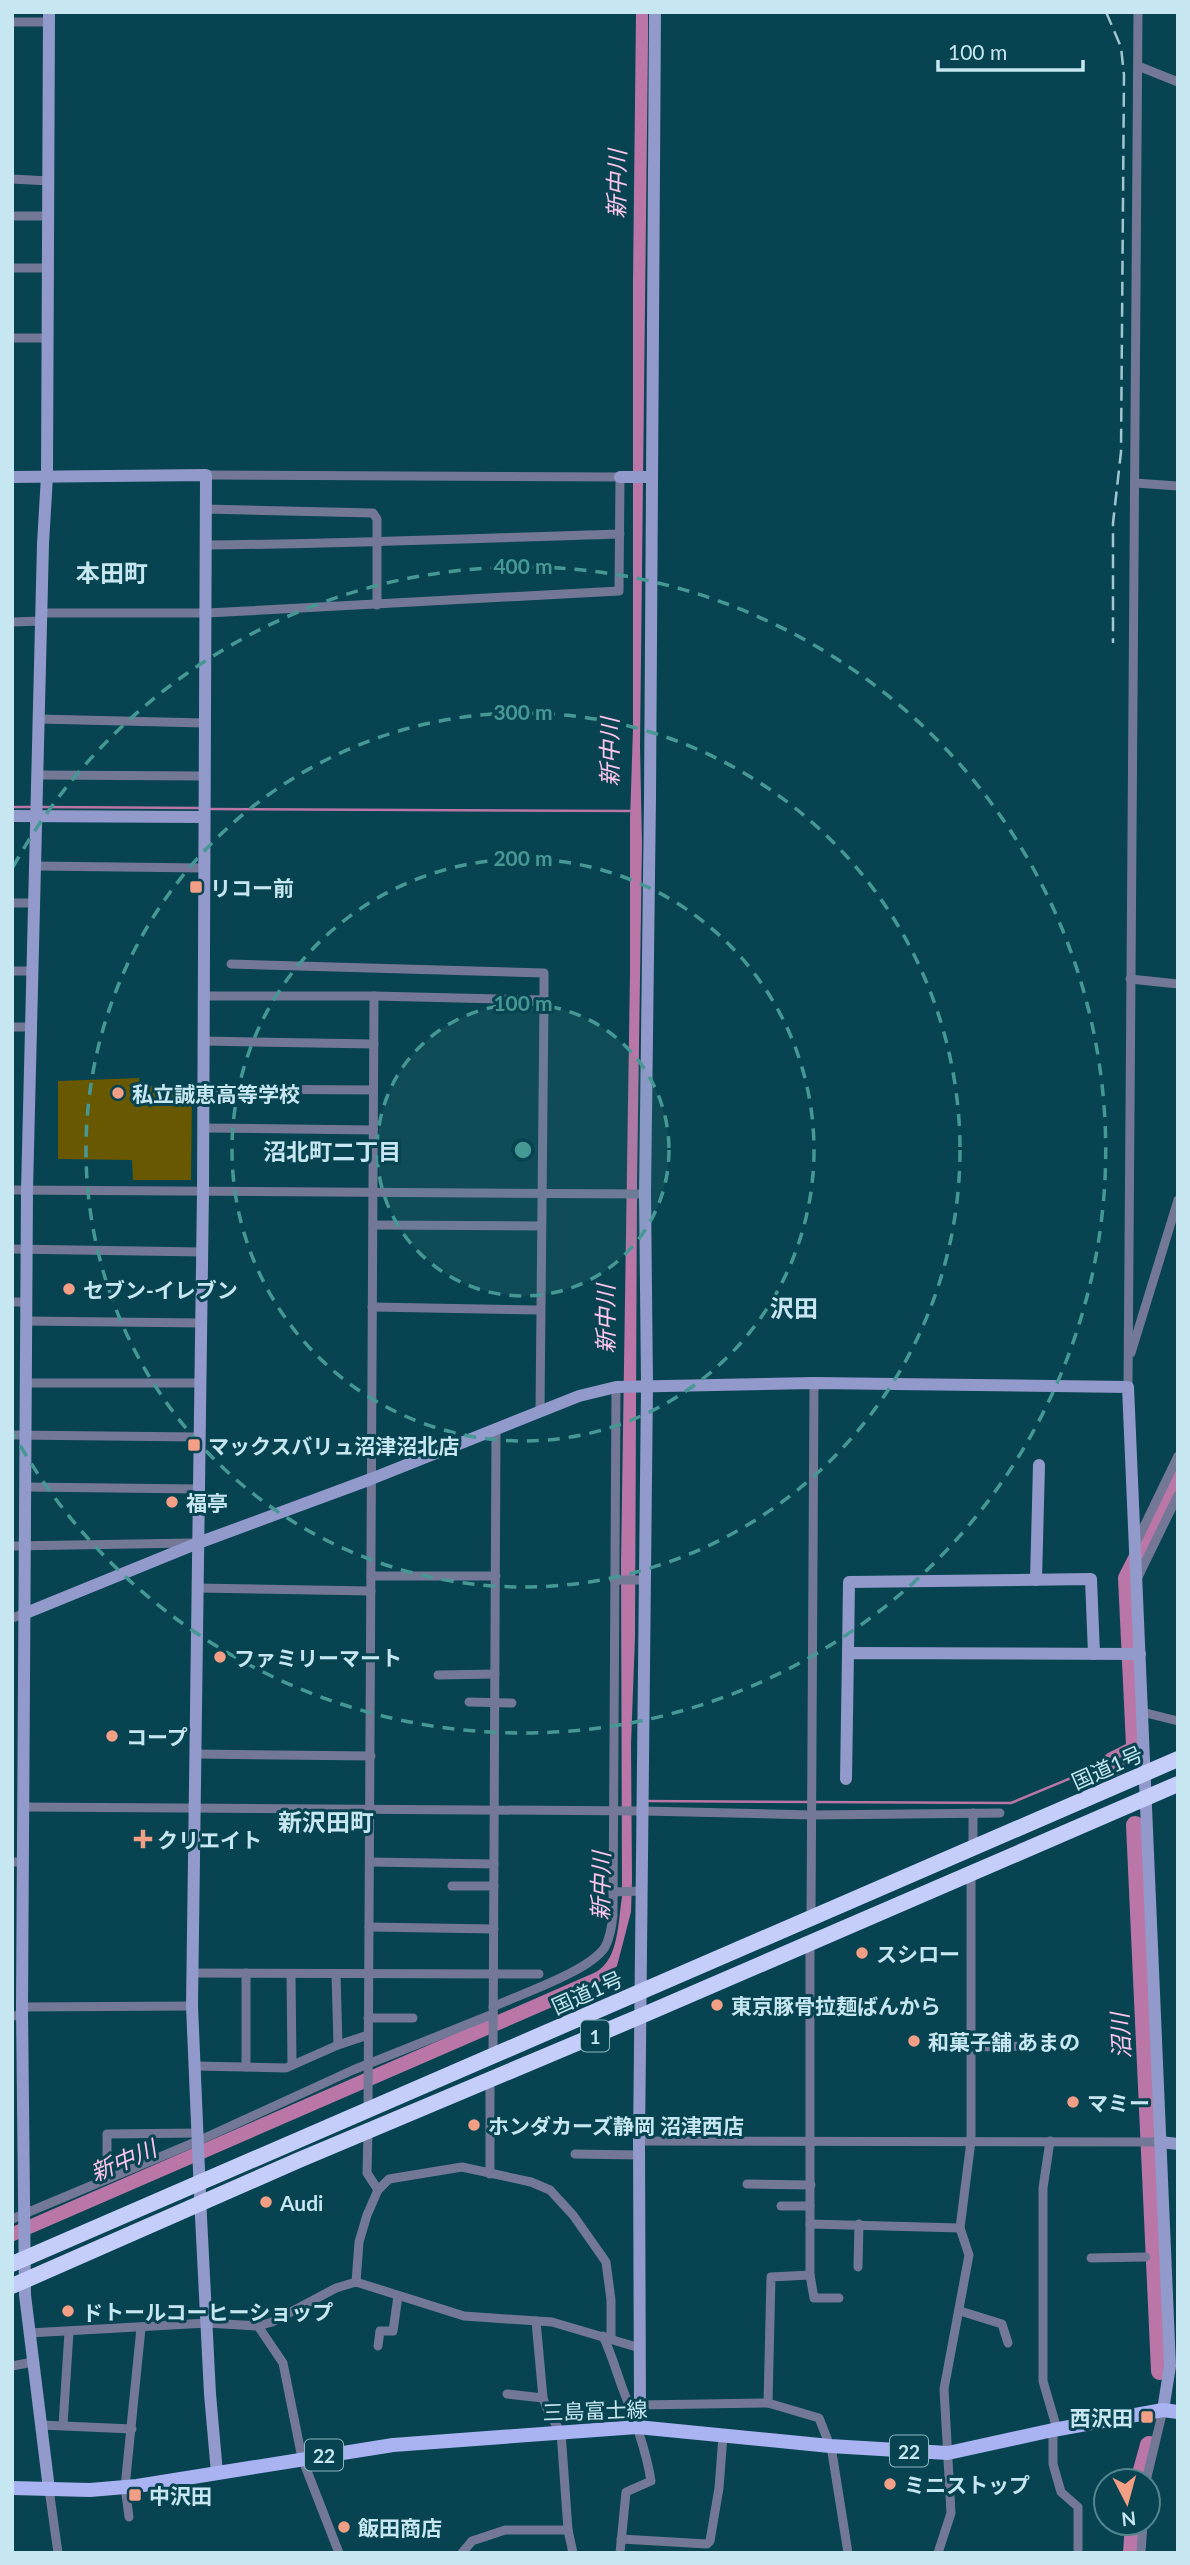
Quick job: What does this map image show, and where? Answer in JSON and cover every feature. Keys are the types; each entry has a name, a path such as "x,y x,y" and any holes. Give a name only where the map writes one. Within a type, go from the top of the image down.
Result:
{"highway":[{"name":"国道1号","path":"20,2258 493,2048 641,1991 1178,1759"},
{"name":"国道1号","path":"18,2283 1178,1784"}],"main road":[{"name":"三島富士線","path":"12,2488 90,2490 125,2487 393,2445 561,2432 636,2416 723,2436 948,2453 1055,2429 1163,2410 1178,2412"}],"street":[{"path":"636,2416 640,2348 640,1891 646,1580 645,1194 655,12"},
{"path":"1138,12 1127,1365 1170,2366 1149,2467"},
{"path":"12,22 49,17 47,476 27,1190 27,1435 19,1546 26,1613 24,1807 18,1862 18,2283 29,2333 58,2553"},
{"path":"1138,66 1178,82"},
{"path":"12,179 49,181"},
{"path":"12,216 49,216"},
{"path":"12,268 49,268"},
{"path":"12,338 48,338"},
{"path":"206,475 203,1191 192,2006 217,2473"},
{"path":"12,477 652,477"},
{"path":"12,622 41,617 207,613 619,591 620,477"},
{"path":"1135,483 1178,486"},
{"path":"206,509 373,513 377,519 377,605"},
{"path":"206,545 620,534"},
{"path":"39,719 204,723"},
{"path":"38,775 204,776"},
{"path":"12,816 37,810 204,817"},
{"path":"35,866 204,867"},
{"path":"12,903 35,903"},
{"path":"231,964 544,973 540,1411"},
{"path":"12,971 33,971"},
{"path":"1130,979 1178,984"},
{"path":"203,996 544,1000"},
{"path":"368,2103 374,996"},
{"path":"12,1027 32,1027"},
{"path":"203,1041 374,1044"},
{"path":"202,1089 373,1090"},
{"path":"202,1128 373,1129"},
{"path":"12,1190 645,1194"},
{"path":"1127,1365 1178,1200"},
{"path":"373,1225 540,1226"},
{"path":"12,1249 202,1252"},
{"path":"12,1302 26,1302"},
{"path":"372,1307 540,1310"},
{"path":"26,1321 201,1323"},
{"path":"26,1383 200,1383"},
{"path":"12,1618 198,1543 496,1431 579,1396 620,1387 814,1383 1128,1387"},
{"path":"811,1918 814,1383"},
{"path":"18,2217 493,2010 587,1965 605,1947 611,1929 616,1891 614,1580 620,1387"},
{"path":"493,2048 496,1431"},
{"path":"12,1434 199,1437"},
{"path":"1135,1548 1178,1456"},
{"path":"1036,1580 1039,1465"},
{"path":"21,1492 198,1489"},
{"path":"1136,1576 1178,1495"},
{"path":"19,1546 198,1543"},
{"path":"371,1576 496,1576"},
{"path":"846,1779 849,1582 1091,1579 1094,1654"},
{"path":"614,1580 646,1580"},
{"path":"197,1588 371,1591"},
{"path":"848,1653 1140,1654"},
{"path":"438,1675 495,1674"},
{"path":"468,1702 512,1703"},
{"path":"1142,1713 1178,1721"},
{"path":"196,1754 371,1756"},
{"path":"24,1807 495,1812 641,1810 812,1815 1000,1813"},
{"path":"973,1813 973,1848"},
{"path":"370,1862 494,1864"},
{"path":"939,2553 951,2513 944,2389 970,2255 960,2228 971,2141 971,1872"},
{"path":"452,1886 494,1886"},
{"path":"616,1891 640,1891"},
{"path":"369,1927 494,1929"},
{"path":"810,1942 810,2275 814,2298 839,2298"},
{"path":"193,1973 539,1974"},
{"path":"246,1973 246,2067"},
{"path":"291,1974 292,2065"},
{"path":"337,1974 338,2045"},
{"path":"19,2013 192,2006"},
{"path":"368,2018 413,2018"},
{"path":"195,2066 286,2068 368,2035"},
{"path":"971,2048 1029,2046"},
{"path":"490,2080 490,2174"},
{"path":"368,2131 367,2173 378,2190"},
{"path":"107,2178 107,2134 198,2137"},
{"path":"639,2141 1050,2141 1178,2144"},
{"path":"1050,2141 1043,2188 1042,2381 1055,2429 1053,2464 1061,2492 1078,2507 1078,2553"},
{"path":"575,2154 639,2155"},
{"path":"356,2282 359,2242 378,2190 389,2179 462,2167 531,2182 550,2190 573,2215 606,2262 611,2300 607,2337 636,2416 648,2461 651,2481 626,2492 620,2553"},
{"path":"747,2184 811,2185"},
{"path":"781,2206 810,2206"},
{"path":"810,2224 960,2228"},
{"path":"858,2267 859,2224"},
{"path":"1091,2258 1146,2257"},
{"path":"768,2403 771,2277 810,2275"},
{"path":"29,2333 207,2323 258,2326 272,2322 336,2288 356,2282 464,2316 552,2322 640,2348"},
{"path":"378,2346 380,2331 393,2331 398,2296"},
{"path":"960,2311 1002,2324 1009,2343"},
{"path":"536,2321 543,2398 561,2432 568,2530 573,2553"},
{"path":"258,2326 282,2363 302,2458 340,2553"},
{"path":"129,2517 125,2487 141,2328"},
{"path":"64,2425 69,2332"},
{"path":"12,2365 33,2362"},
{"path":"507,2394 543,2398"},
{"path":"636,2416 768,2403 819,2418 830,2446 848,2553"},
{"path":"41,2425 132,2429"},
{"path":"621,2539 707,2544 710,2541 719,2488 723,2436"},
{"path":"462,2553 472,2541 505,2530 568,2530"}],"shaded area":[{"path":"636,12 648,12 648,42 640,746 642,844 635,1637 631,1744 631,1912 617,1966 594,1987 580,1995 12,2242 12,2227 596,1972 604,1966 613,1949 622,1897 621,1562 633,729"},
{"path":"139,1078 140,1086 165,1086 170,1092 192,1091 191,1180 133,1180 132,1160 58,1159 58,1081"}],"waterway":[{"path":"12,807 33,807"},
{"path":"40,807 201,808"},
{"path":"208,809 632,811"},
{"name":"沼川","path":"1114,1767 1112,1761 1134,1750 1135,1745 1127,1578 1178,1479"},
{"path":"646,1801 1011,1803 1112,1761"},
{"name":"沼川","path":"1135,1825 1160,2371"},
{"name":"沼川","path":"1143,2467 1149,2445"},
{"name":"沼川","path":"1132,2553 1133,2537"}],"railway":[{"path":"1106,12 1121,47 1124,75 1121,452 1113,523 1113,643"}],"place":[{"name":"リコー前","path":"196,887"},
{"name":"私立誠恵高等学校","path":"118,1093"},
{"name":"セブン-イレブン","path":"69,1289"},
{"name":"マックスバリュ沼津沼北店","path":"194,1445"},
{"name":"福亭","path":"172,1502"},
{"name":"ファミリーマート","path":"220,1657"},
{"name":"コープ","path":"112,1736"},
{"name":"クリエイト","path":"143,1839"},
{"name":"スシロー","path":"862,1953"},
{"name":"東京豚骨拉麺ばんから","path":"717,2005"},
{"name":"和菓子舗 あまの","path":"914,2041"},
{"name":"マミー","path":"1073,2102"},
{"name":"ホンダカーズ静岡 沼津西店","path":"474,2125"},
{"name":"Audi","path":"266,2202"},
{"name":"ドトールコーヒーショップ","path":"68,2311"},
{"name":"西沢田","path":"1147,2417"},
{"name":"ミニストップ","path":"890,2484"},
{"name":"中沢田","path":"135,2495"},
{"name":"飯田商店","path":"344,2527"}],"district":[{"name":"本田町","path":"112,572"},
{"name":"沼北町二丁目","path":"332,1151"},
{"name":"沢田","path":"794,1307"},
{"name":"新沢田町","path":"326,1821"}],"water label":[{"name":"新中川","path":"616,184"},
{"name":"新中川","path":"609,752"},
{"name":"新中川","path":"605,1319"},
{"name":"新中川","path":"600,1886"},
{"name":"新中川","path":"123,2160"}]}
